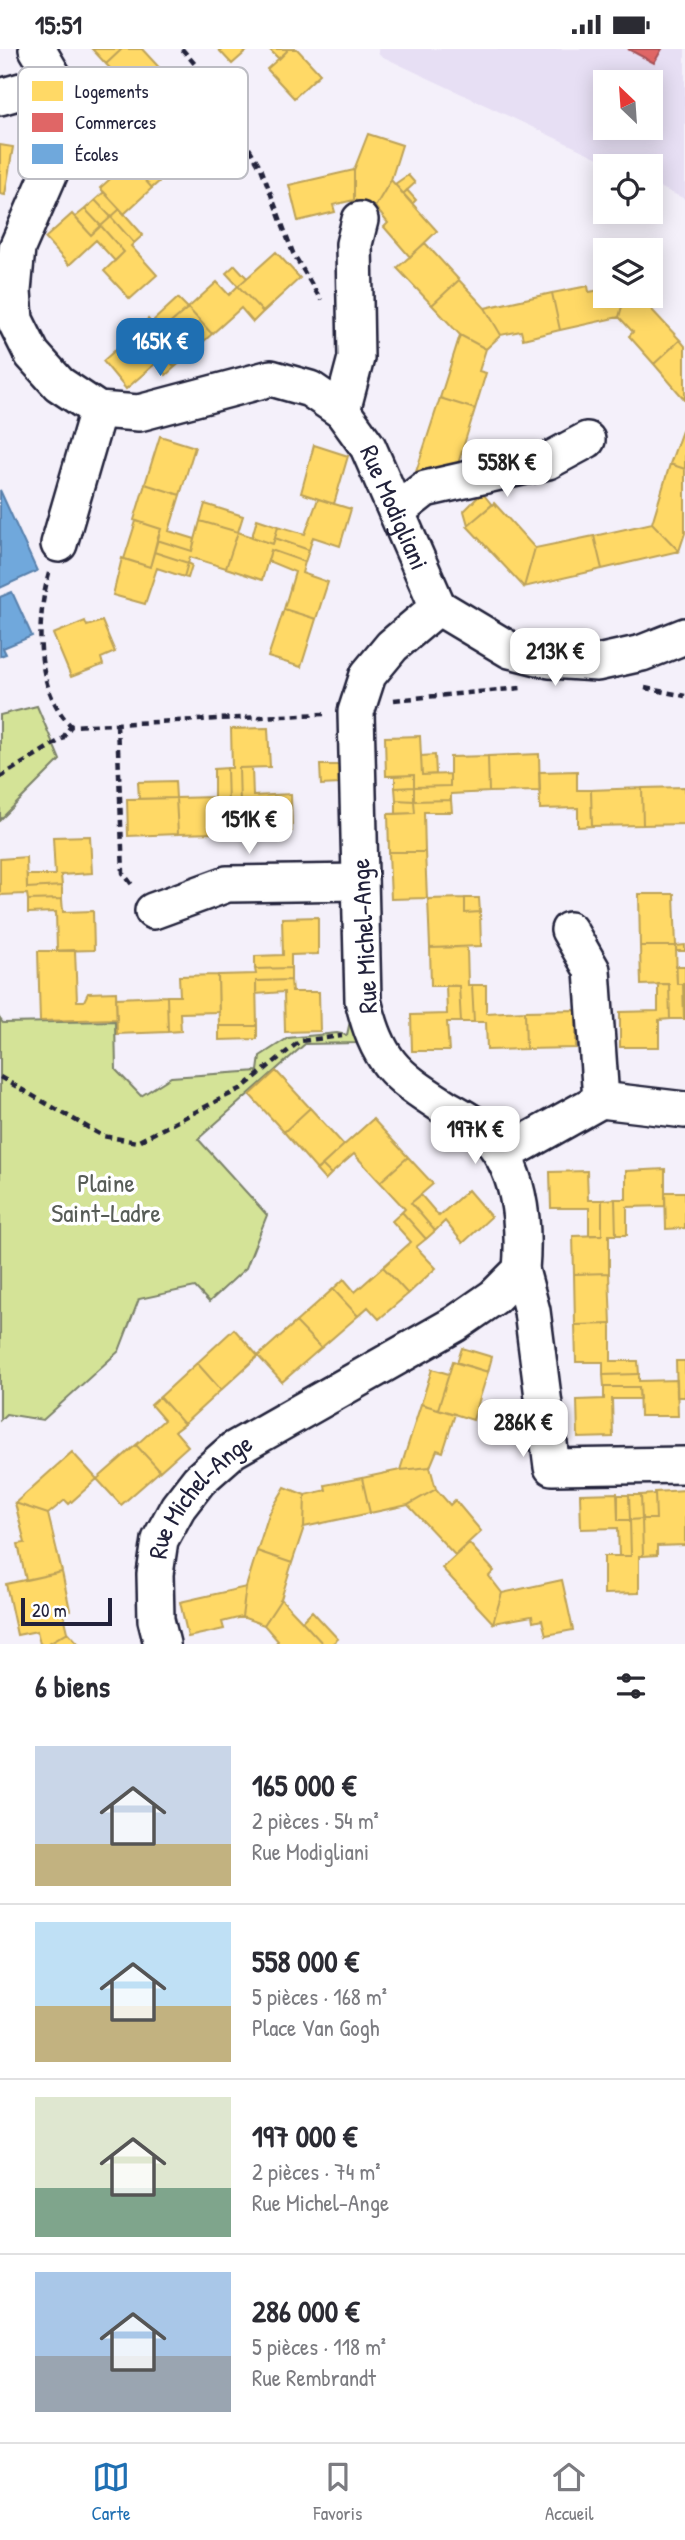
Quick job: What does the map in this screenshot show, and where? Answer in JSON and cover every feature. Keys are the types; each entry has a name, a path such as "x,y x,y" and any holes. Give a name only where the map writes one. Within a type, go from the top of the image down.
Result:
{"street":[{"name":"Rue Modigliani","path":"37,49 48,67"},
{"path":"0,97 18,92"},
{"name":"Rue Modigliani","path":"47,179 17,248 13,291 15,320 32,354 59,384 98,410 139,413 271,378 310,389 342,411 368,447 438,607"},
{"path":"342,411 356,358 354,244 360,220"},
{"path":"59,544 98,410"},
{"path":"397,511 425,489 548,461 587,440"},
{"path":"438,607 510,650 550,660 597,663 642,653 685,636"},
{"name":"Rue Michel-Ange","path":"162,1644 156,1620 155,1574 160,1540 178,1507 199,1480 233,1450 455,1324 494,1297 521,1270 523,1238 514,1181 503,1155 481,1129 405,1082 380,1052 370,1030 362,1000 356,712 368,675 392,646 438,607"},
{"path":"153,911 227,884 360,883"},
{"path":"569,930 592,970 601,1100"},
{"path":"503,1155 601,1100 685,1110"},
{"path":"521,1270 532,1311 552,1467 685,1465"}],"path":[{"path":"182,49 198,67"},
{"path":"248,146 261,168 293,253 328,311"},
{"path":"59,544 48,576 39,631 42,659 51,695 60,715 71,726 356,712 398,699 523,687"},
{"path":"640,687 661,689 685,696"},
{"path":"117,724 123,873 153,911"},
{"path":"0,777 62,739 71,726"},
{"path":"0,1077 103,1136 137,1142 242,1088 300,1041 370,1030"}],"shaded area":[{"path":"378,49 685,49 685,199 663,189 663,154 593,156 379,55"}],"green space":[{"path":"37,706 60,760 0,820 0,715"},
{"name":"Plaine Saint-Ladre","path":"0,1019 3,1023 115,1021 116,1070 141,1096 171,1077 258,1071 260,1056 288,1038 337,1033 347,1035 350,1021 357,1043 305,1044 198,1139 267,1215 246,1268 209,1302 195,1287 139,1299 119,1351 43,1420 6,1414 0,1420"}],"building: Logements":[{"path":"92,49 122,49 106,64"},
{"path":"122,49 142,49 159,67 109,67 106,64"},
{"path":"218,49 249,49 232,64"},
{"path":"269,49 286,49 287,51 279,59"},
{"path":"286,49 297,49 320,74 294,98 267,69 287,51"},
{"path":"368,134 402,145 391,180 375,207 354,200 354,170"},
{"path":"0,145 13,147 5,195 0,194"},
{"path":"354,170 354,200 333,205 335,212 298,221 289,185"},
{"path":"408,175 415,183 403,194 395,184"},
{"path":"110,179 144,179 152,188 124,214 100,188"},
{"path":"144,179 162,179 152,188"},
{"path":"391,180 437,231 410,257 384,227 388,223 375,207"},
{"path":"407,190 416,200 412,204 403,194"},
{"path":"104,192 120,209 111,217 95,200"},
{"path":"95,200 111,217 101,226 85,209"},
{"path":"85,209 101,226 91,235 75,217"},
{"path":"120,209 143,235 134,243 111,217"},
{"path":"72,214 91,235 101,226 124,252 115,261 96,240 69,265 45,238"},
{"path":"111,217 134,243 131,246 157,275 130,299 104,271 124,252 101,226"},
{"path":"425,243 459,280 432,305 397,268"},
{"path":"276,252 300,278 263,312 238,286"},
{"path":"235,265 247,278 238,286 226,273"},
{"path":"459,280 485,308 501,335 486,349 460,335 432,305"},
{"path":"217,282 229,295 238,286 263,312 253,322 241,308 212,334 188,308"},
{"path":"588,286 589,292 593,291 593,308 622,308 619,317 560,330 552,293"},
{"path":"552,293 560,330 523,339 521,331 501,335 485,308"},
{"path":"178,298 188,308 151,340 139,327 148,319 153,325 154,320"},
{"path":"188,308 212,334 175,367 151,340"},
{"path":"622,308 650,308 680,340 654,364 629,336 633,332 619,317"},
{"path":"460,335 486,349 479,371 486,373 475,409 440,398"},
{"path":"131,336 142,349 151,340 175,367 166,375 156,363 126,389 103,361"},
{"path":"680,340 685,346 685,400 654,364"},
{"path":"440,398 475,409 457,467 415,475"},
{"path":"685,428 685,469 670,464"},
{"path":"160,436 195,447 180,495 145,484"},
{"path":"314,445 348,456 334,504 301,493"},
{"path":"670,464 685,469 685,533 679,551 652,523"},
{"path":"145,484 180,495 169,531 195,539 192,551 157,540 161,529 134,520"},
{"path":"484,495 492,505 468,525 464,511 479,496"},
{"path":"318,499 351,509 340,546 313,537 309,550 275,538 278,526 305,534"},
{"path":"494,503 535,548 524,587 467,526"},
{"path":"205,504 243,516 238,532 200,521"},
{"path":"257,519 278,526 273,544 252,537"},
{"path":"136,521 161,529 150,567 124,559"},
{"path":"200,521 238,532 226,568 190,557 188,563 154,552 157,540 192,551"},
{"path":"652,523 679,551 602,569 594,536"},
{"path":"238,532 273,544 275,538 309,550 305,562 271,550 262,580 226,568"},
{"path":"594,536 602,569 524,587 535,548"},
{"path":"271,550 305,562 302,573 328,582 316,619 284,609 295,572 268,561"},
{"path":"154,552 188,563 184,577 157,568 145,604 113,595 122,558 150,567"},
{"path":"188,563 192,565 188,578 184,577"},
{"path":"284,609 316,619 301,667 268,657"},
{"path":"85,621 87,626 102,621 115,652 101,658 103,665 71,677 53,634"},
{"path":"268,728 270,767 239,768 240,804 228,805 227,768 232,768 231,729"},
{"path":"420,736 422,775 450,774 450,786 414,787 414,775 386,776 385,737"},
{"path":"539,754 540,791 489,792 488,756"},
{"path":"435,755 436,774 422,775 421,756"},
{"path":"488,756 489,792 451,794 451,800 414,801 414,787 450,786 450,757"},
{"path":"320,765 339,765 340,784 321,785"},
{"path":"227,768 228,805 215,805 216,833 178,834 176,798 214,797 214,769"},
{"path":"239,768 252,768 253,796 291,794 292,831 254,832 253,804 240,804"},
{"path":"577,771 577,790 591,790 592,826 578,827 578,808 540,809 539,772"},
{"path":"414,775 414,787 395,788 395,776"},
{"path":"175,781 176,798 139,799 138,782"},
{"path":"414,787 414,801 396,800 395,788"},
{"path":"685,787 685,824 643,825 642,788"},
{"path":"642,788 643,825 592,826 591,790"},
{"path":"176,798 178,834 128,836 127,799"},
{"path":"396,800 414,801 415,813 396,814"},
{"path":"451,800 452,812 424,812 425,852 389,852 388,814 415,813 414,801"},
{"path":"90,836 92,873 61,875 62,886 27,888 27,875 55,875 53,837"},
{"path":"389,852 425,852 427,898 391,899"},
{"path":"26,857 27,888 62,886 62,899 28,900 27,894 0,895 0,859"},
{"path":"639,894 674,894 676,946 640,946"},
{"path":"465,898 479,898 480,912 465,913"},
{"path":"465,898 465,913 480,912 481,946 430,948 428,899"},
{"path":"62,899 63,912 93,911 94,950 57,951 56,912 28,913 28,900"},
{"path":"318,917 318,954 291,955 291,968 255,969 255,956 283,955 282,918"},
{"path":"685,945 685,951 676,951 676,946"},
{"path":"640,946 676,946 677,984 683,984 684,1019 670,1019 669,984 641,985"},
{"path":"467,947 468,985 472,985 474,1022 461,1022 459,986 431,986 430,948"},
{"path":"75,950 77,1001 84,1001 88,993 116,992 117,1019 40,1021 38,951"},
{"path":"676,966 685,966 685,984 677,984"},
{"path":"291,968 291,980 256,981 257,1026 219,1026 218,975 256,974 255,969"},
{"path":"218,975 219,1012 180,1013 181,1031 168,1032 167,996 180,996 179,976"},
{"path":"291,980 292,992 319,992 320,1031 285,1032 284,992 256,994 256,981"},
{"path":"658,984 669,984 670,1019 659,1020 659,1047 620,1047 620,1012 658,1011"},
{"path":"685,984 685,1019 684,1019"},
{"path":"446,985 459,986 461,1022 447,1022 449,1051 412,1051 411,1015 447,1014"},
{"path":"472,985 486,985 486,1013 525,1011 526,1049 487,1050 486,1022 474,1022"},
{"path":"167,996 168,1032 117,1034 116,998"},
{"path":"576,1010 576,1048 526,1049 525,1011"},
{"path":"219,1026 257,1026 257,1039 219,1040"},
{"path":"276,1071 310,1108 284,1132 250,1095"},
{"path":"310,1108 344,1145 317,1170 284,1132"},
{"path":"373,1119 408,1157 380,1182 354,1154 331,1174 322,1165"},
{"path":"408,1157 433,1184 411,1203 435,1231 426,1239 402,1212 405,1209 380,1182"},
{"path":"322,1165 331,1174 325,1180 316,1170"},
{"path":"665,1169 665,1206 627,1207 627,1235 616,1235 615,1199 626,1199 626,1171"},
{"path":"587,1171 588,1200 602,1200 602,1235 589,1235 589,1208 551,1208 550,1172"},
{"path":"468,1190 491,1217 463,1243 445,1221 435,1231 411,1203 421,1195 439,1216"},
{"path":"665,1192 685,1192 685,1228 666,1229"},
{"path":"615,1199 616,1235 609,1235 609,1273 574,1274 573,1236 602,1235 602,1200"},
{"path":"402,1212 426,1239 416,1247 436,1268 408,1294 383,1267 411,1242 392,1221"},
{"path":"383,1267 408,1294 379,1319 368,1307 358,1316 333,1289 344,1279 355,1292"},
{"path":"609,1273 611,1324 575,1325 574,1274"},
{"path":"333,1289 358,1316 321,1348 296,1322"},
{"path":"296,1322 321,1348 282,1382 258,1356"},
{"path":"611,1324 611,1361 638,1361 639,1374 603,1375 603,1362 576,1362 575,1325"},
{"path":"234,1329 258,1356 221,1390 197,1363"},
{"path":"462,1348 492,1357 488,1372 457,1363"},
{"path":"453,1361 488,1372 473,1420 438,1409"},
{"path":"676,1361 685,1361 685,1397 677,1397"},
{"path":"197,1363 221,1390 184,1424 160,1397"},
{"path":"432,1369 449,1374 438,1409 421,1404"},
{"path":"639,1374 639,1381 677,1380 678,1416 640,1416 639,1387 604,1387 603,1375"},
{"path":"604,1387 639,1387 640,1399 612,1399 613,1437 578,1438 577,1400 604,1399"},
{"path":"160,1397 184,1424 175,1431 188,1446 160,1471 136,1445 164,1420 151,1405"},
{"path":"421,1404 455,1414 443,1452 437,1450 430,1467 400,1470"},
{"path":"136,1445 160,1471 121,1505 97,1479"},
{"path":"72,1452 97,1479 69,1504 65,1500 48,1514 15,1503"},
{"path":"430,1467 436,1489 408,1505 370,1513 362,1478"},
{"path":"362,1478 370,1513 304,1527 305,1495 326,1490 325,1485"},
{"path":"285,1487 305,1495 304,1527 292,1563 257,1551 269,1514"},
{"path":"436,1489 450,1505 455,1500 481,1531 455,1555 408,1505"},
{"path":"685,1490 685,1545 657,1546 657,1555 643,1556 642,1519 656,1519 655,1492"},
{"path":"617,1493 618,1520 630,1520 631,1556 619,1556 618,1528 581,1529 580,1494"},
{"path":"655,1494 656,1519 642,1519 641,1495"},
{"path":"618,1495 629,1495 630,1520 618,1520"},
{"path":"629,1495 641,1495 642,1519 630,1520"},
{"path":"15,1503 48,1514 62,1572 26,1580 18,1544 25,1543"},
{"path":"642,1519 643,1556 639,1556 639,1593 604,1594 604,1556 631,1556 630,1520"},
{"path":"469,1543 494,1571 489,1576 502,1593 493,1623 442,1568"},
{"path":"257,1551 292,1563 281,1599 264,1625 242,1617 246,1587"},
{"path":"62,1572 70,1610 63,1611 68,1632 47,1644 40,1644 37,1631 17,1635 6,1584"},
{"path":"562,1580 573,1630 546,1635 542,1620 533,1622 532,1616 493,1623 502,1593"},
{"path":"246,1587 242,1617 222,1622 224,1629 188,1637 180,1602"},
{"path":"281,1599 323,1644 275,1644 278,1641 264,1625"},
{"path":"312,1611 338,1639 332,1644 323,1644 302,1621"},
{"path":"68,1632 79,1644 47,1644"}],"building: Commerces":[{"path":"628,49 662,49 654,63"}],"building: Écoles":[{"path":"0,490 37,571 0,588"},
{"path":"12,592 32,636 3,648 6,654 0,656 0,597"}]}
